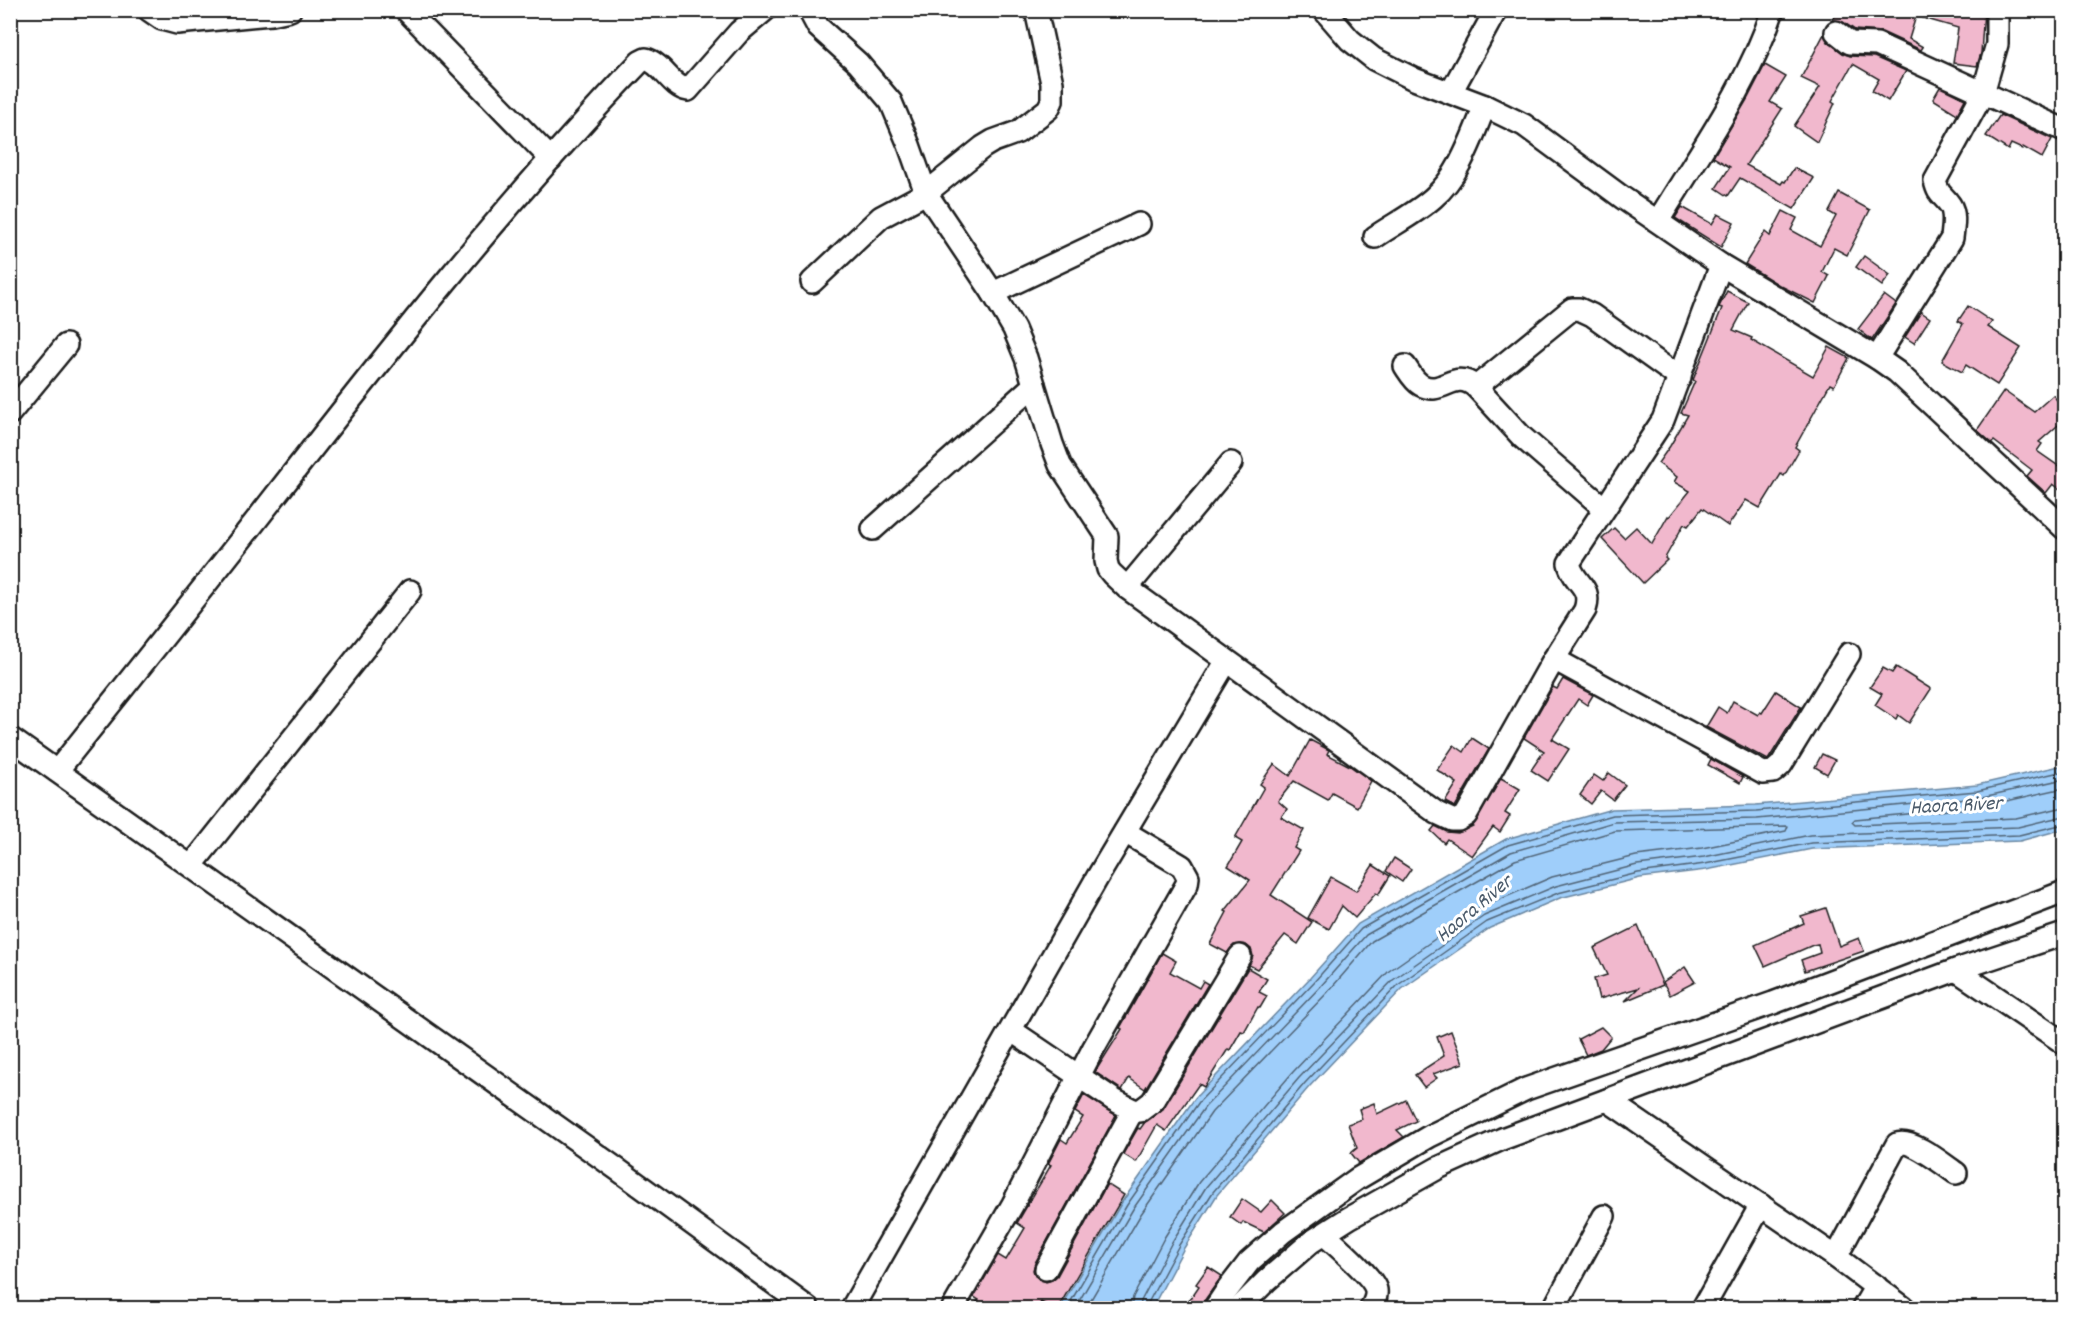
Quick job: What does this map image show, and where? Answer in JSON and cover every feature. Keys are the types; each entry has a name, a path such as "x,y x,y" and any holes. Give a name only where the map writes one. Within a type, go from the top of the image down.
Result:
{"street":[{"path":"149,10 162,20 177,23 271,14 290,10"},
{"path":"406,10 551,159"},
{"path":"57,771 436,294 583,121 642,60 654,62 681,89 688,90 739,32 765,10"},
{"path":"809,10 818,27 858,63 891,102 926,193 993,293 1020,341 1060,465 1102,526 1108,540 1106,561 1108,569 1126,588 1226,662 1445,818 1458,820 1466,815 1554,659 1585,610 1588,601 1587,593 1570,570 1569,563 1656,433 1680,378 1721,265"},
{"path":"812,282 881,217 926,193 983,147 1018,132 1048,109 1053,95 1052,83 1036,10"},
{"path":"1324,10 1350,40 1374,59 1524,125 1623,198 1721,265 1877,358 1897,372 2064,528"},
{"path":"1451,92 1496,10"},
{"path":"1658,221 1759,50 1773,10"},
{"path":"1877,358 1952,238 1954,222 1951,206 1938,194 1935,181 1983,93 1997,44 1996,10"},
{"path":"1836,32 1850,43 1877,44 2064,130"},
{"path":"1375,237 1421,208 1435,196 1458,166 1485,106"},
{"path":"993,293 1139,224"},
{"path":"1476,387 1572,309 1579,309 1592,315 1680,378"},
{"path":"10,413 66,345"},
{"path":"1405,366 1416,381 1427,387 1433,388 1463,379 1467,380 1522,437 1604,508"},
{"path":"873,530 1034,386"},
{"path":"1126,588 1231,463"},
{"path":"192,865 410,591"},
{"path":"1554,659 1763,773 1773,772 1781,765 1849,654"},
{"path":"852,1308 1125,832 1226,662"},
{"path":"10,738 192,865 808,1308"},
{"path":"953,1308 1013,1204 1079,1076 1187,884 1188,877 1182,866 1125,832"},
{"path":"1215,1308 1249,1262 1283,1232 1357,1179 1430,1136 1526,1089 1773,1003 2064,892"},
{"path":"1239,1308 1311,1242 1438,1168 1502,1139 1606,1100 1956,970 2064,934"},
{"path":"1012,1031 1133,1110 1140,1111 1152,1102 1240,956"},
{"path":"1956,970 2064,1043"},
{"path":"1606,1100 1836,1257 1904,1308"},
{"path":"1046,1269 1133,1110"},
{"path":"1836,1257 1897,1144 1902,1142 1911,1144 1956,1173"},
{"path":"1703,1308 1761,1205"},
{"path":"1554,1308 1604,1216"},
{"path":"1325,1235 1371,1280 1376,1290 1376,1297 1371,1308"},
{"path":"1863,1308 1876,1286"},
{"path":"780,1289 788,1308"}],"water":[{"name":"Haora River","path":"2064,765 2064,829 2020,841 1812,849 1706,870 1640,878 1560,898 1490,928 1402,989 1309,1087 1217,1195 1184,1248 1152,1308 1060,1308 1122,1202 1195,1098 1310,978 1358,924 1506,839 1612,809 1756,805 1977,785"}],"building":[{"path":"1837,10 1984,10 1981,53 1977,66 1953,63 1958,28 1916,16 1909,39 1923,47 1921,50 1882,32 1855,30 1843,22 1832,20"},
{"path":"1824,34 1828,42 1843,53 1850,56 1874,57 1906,71 1888,101 1872,91 1879,79 1853,64 1832,101 1835,103 1817,142 1794,126 1820,87 1801,78"},
{"path":"1765,65 1786,77 1770,102 1782,109 1746,165 1781,184 1785,182 1794,168 1814,178 1794,209 1740,178 1728,196 1716,188 1730,167 1713,157"},
{"path":"1940,87 1965,99 1957,114 1933,99"},
{"path":"2000,115 2052,139 2042,158 2023,147 2022,149 2011,144 2008,150 1986,136"},
{"path":"1839,193 1870,210 1847,255 1834,248 1822,272 1829,276 1815,303 1745,264 1765,232 1770,236 1783,211 1797,218 1791,230 1820,246 1836,216 1829,212"},
{"path":"1682,207 1712,224 1718,214 1734,222 1721,247 1675,218"},
{"path":"1864,256 1890,275 1882,286 1856,267"},
{"path":"1727,291 1748,302 1733,330 1752,338 1751,340 1813,376 1829,347 1849,358 1834,386 1830,384 1795,447 1799,450 1784,476 1781,474 1760,508 1746,500 1728,526 1702,508 1688,526 1684,524 1665,558 1667,560 1643,583 1602,539 1614,528 1624,538 1636,527 1652,544 1668,516 1690,491 1674,482 1677,477 1658,463 1688,415 1681,413 1722,308 1719,307"},
{"path":"1884,295 1896,304 1872,340 1858,329"},
{"path":"1968,306 1992,322 1988,327 2021,348 1997,385 1966,365 1962,372 1942,361 1963,324 1958,321"},
{"path":"1921,312 1930,318 1914,343 1905,337"},
{"path":"2004,391 2034,412 2053,395 2064,409 2064,420 2039,442 2042,444 2037,451 2064,470 2064,492 2053,484 2046,493 2027,476 2032,470 1977,430"},
{"path":"1896,667 1931,689 1909,723 1898,715 1896,719 1875,705 1882,694 1870,687 1883,668 1892,673"},
{"path":"1563,679 1593,695 1587,705 1578,699 1552,739 1569,749 1548,781 1531,770 1544,751 1524,738 1553,687 1557,689"},
{"path":"1776,691 1801,707 1768,760 1706,727 1718,707 1727,713 1733,701 1758,715 1762,713"},
{"path":"1472,738 1489,749 1455,807 1445,802 1457,783 1437,770 1454,745 1464,752"},
{"path":"1310,740 1329,750 1327,754 1350,766 1371,781 1357,807 1332,793 1328,800 1294,781 1278,801 1287,809 1281,817 1304,830 1294,848 1299,851 1271,895 1312,922 1298,944 1285,935 1257,969 1249,965 1253,956 1251,949 1246,945 1234,945 1227,953 1210,944 1227,912 1225,911 1250,880 1228,866 1242,842 1235,838 1264,787 1260,784 1274,764 1290,776"},
{"path":"1822,754 1835,760 1827,774 1815,767"},
{"path":"1711,759 1743,777 1740,783 1708,765"},
{"path":"1609,773 1625,785 1613,800 1601,791 1591,804 1580,795 1594,775 1603,781"},
{"path":"1501,778 1520,789 1505,813 1510,816 1500,832 1493,827 1472,856 1447,839 1444,843 1431,831 1435,826 1447,832 1458,833 1473,826"},
{"path":"1394,858 1411,869 1402,882 1386,871"},
{"path":"1373,865 1390,876 1378,895 1376,893 1355,918 1342,906 1329,929 1308,918 1331,877 1356,891"},
{"path":"1826,908 1839,946 1859,938 1864,951 1805,971 1801,960 1820,953 1818,944 1765,966 1755,945 1804,923 1801,916"},
{"path":"1638,926 1663,985 1625,1001 1638,988 1599,999 1594,979 1607,975 1594,948"},
{"path":"1162,953 1176,961 1170,972 1199,988 1203,981 1208,984 1145,1089 1129,1078 1122,1090 1095,1072 1122,1029 1120,1028"},
{"path":"1685,967 1695,982 1670,995 1663,982"},
{"path":"1248,968 1267,979 1259,992 1267,996 1244,1032 1241,1031 1204,1087 1199,1084 1166,1131 1157,1125 1136,1162 1123,1154 1138,1128 1140,1129 1145,1122 1163,1109"},
{"path":"1601,1027 1611,1037 1601,1049 1586,1055 1578,1039"},
{"path":"1451,1031 1463,1063 1433,1074 1437,1078 1424,1087 1415,1075 1444,1056 1437,1037"},
{"path":"1084,1095 1116,1115 1035,1263 1033,1270 1035,1276 1046,1282 1057,1276 1107,1184 1124,1195 1058,1308 1041,1302 1037,1308 969,1308 979,1300 974,1297 998,1255 1006,1260 1025,1228 1017,1223 1051,1165 1048,1164 1061,1139 1067,1143 1083,1117 1075,1112"},
{"path":"1406,1100 1416,1121 1397,1130 1404,1137 1359,1163 1351,1153 1357,1148 1348,1124 1362,1119 1359,1109 1374,1103 1377,1114"},
{"path":"1242,1199 1261,1212 1272,1200 1285,1213 1264,1232 1243,1222 1241,1225 1230,1217"},
{"path":"1208,1267 1222,1276 1204,1301 1202,1308 1184,1308 1199,1286 1196,1284"}]}
